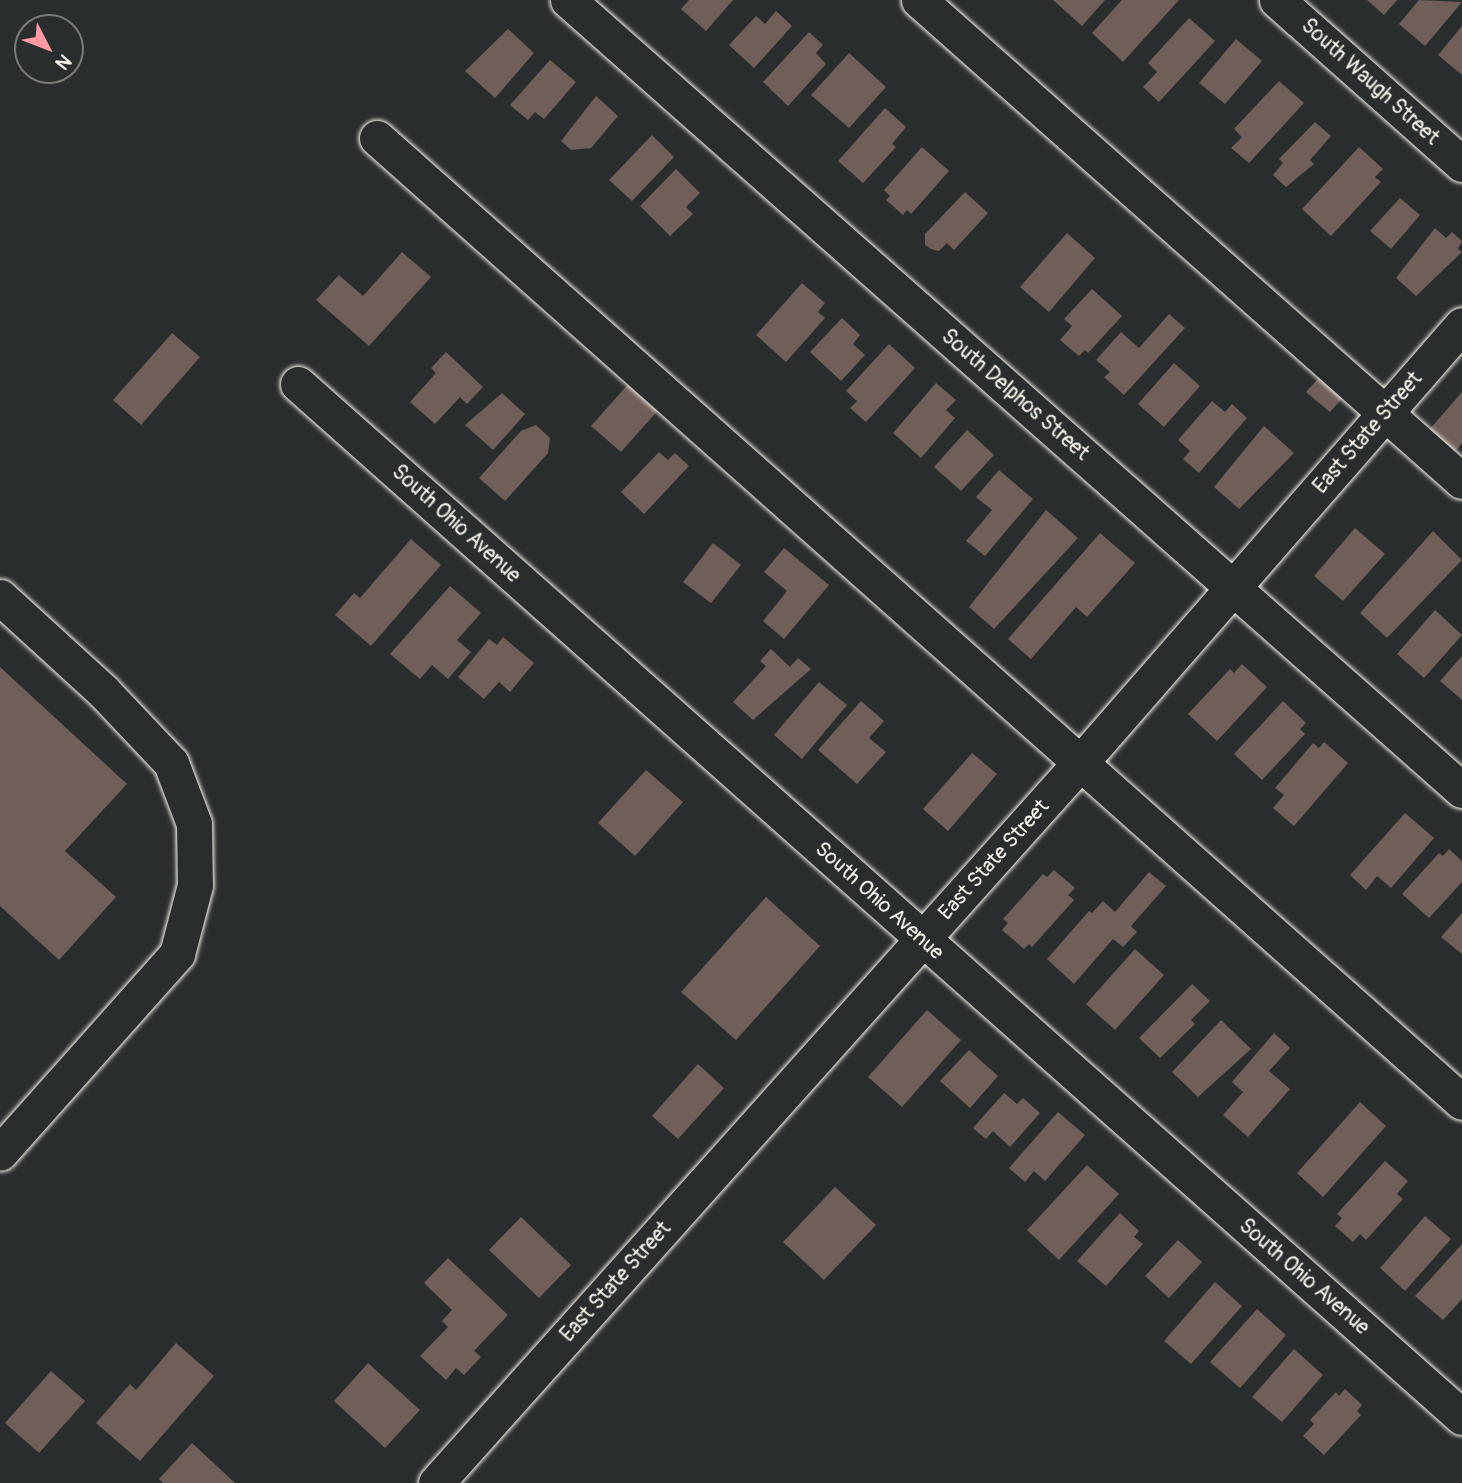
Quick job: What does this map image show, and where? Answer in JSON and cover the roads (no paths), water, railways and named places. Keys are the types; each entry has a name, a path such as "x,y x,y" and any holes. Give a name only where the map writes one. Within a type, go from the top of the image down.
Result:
{"street":[{"name":"South Delphos Street","path":"568,0 1462,790"},
{"path":"919,0 1462,481"},
{"name":"South Waugh Street","path":"1277,0 1462,164"},
{"path":"377,138 1462,1102"},
{"name":"East State Street","path":"436,1483 1080,763 1462,325"},
{"name":"South Ohio Avenue","path":"298,384 1462,1417"},
{"path":"0,597 103,691 171,763 194,824 195,885 177,954 0,1153"}]}
